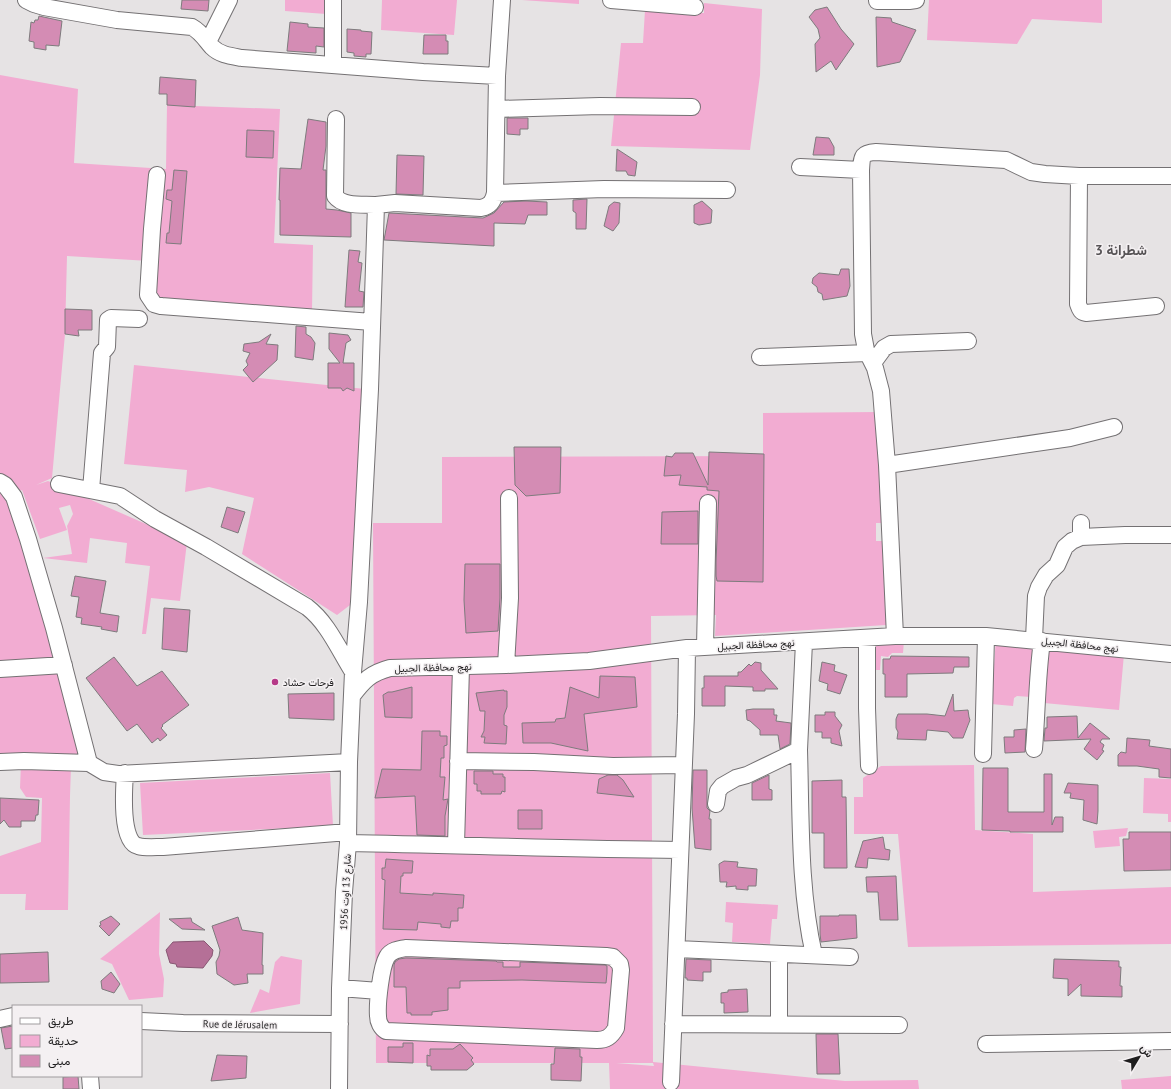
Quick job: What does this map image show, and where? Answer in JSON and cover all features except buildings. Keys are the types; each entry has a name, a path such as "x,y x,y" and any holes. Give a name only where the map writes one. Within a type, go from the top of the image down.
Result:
{"street":[{"path":"26,0 34,4 50,8 117,20 192,27 199,31 213,47 227,55 242,58 497,76"},
{"path":"208,42 230,0"},
{"path":"333,0 333,65"},
{"path":"336,119 335,196 338,200 344,202 376,205 394,203 481,208 491,204 495,193 497,76 502,0"},
{"path":"611,0 695,7"},
{"path":"877,1 916,0"},
{"path":"497,109 600,106 692,107"},
{"path":"895,636 887,464 881,391 875,368 870,358 863,334 860,170 864,154 868,152 876,152 1006,160 1031,172 1045,174 1079,176 1171,176"},
{"path":"800,167 860,170"},
{"path":"157,175 148,295 154,304 161,306 372,322"},
{"path":"1079,176 1079,309 1086,313 1156,306"},
{"path":"495,193 604,189 727,190"},
{"name":"شارع 13 اوت 1956","path":"339,1089 340,988 348,838 349,762 353,672 359,602 376,205"},
{"path":"91,490 102,353 107,347 108,320 112,318 139,319"},
{"path":"760,357 870,358 891,344 968,341"},
{"path":"887,464 1070,438 1114,427"},
{"path":"0,482 5,485 14,497 64,665 89,763"},
{"path":"59,484 120,496 155,519 206,547 307,607 323,623 353,672"},
{"path":"506,665 510,598 509,498"},
{"path":"705,647 708,503"},
{"path":"1034,748 1038,708 1039,661 1036,596 1039,586 1046,575 1057,565 1065,547 1081,530 1125,535 1171,535"},
{"name":"نهج محافظة الجبيل","path":"352,696 362,683 378,671 390,668 461,667 589,661 686,648 895,636 986,636 1171,654"},
{"path":"983,754 986,636"},
{"path":"867,638 869,766"},
{"path":"804,642 799,750 803,869 807,919 814,956"},
{"path":"671,1082 686,714 686,648"},
{"path":"0,669 64,665"},
{"path":"456,845 461,667"},
{"path":"716,804 718,791 722,786 736,778 747,775 799,750"},
{"path":"0,762 24,761 89,763 104,772 126,773 349,762"},
{"path":"458,761 534,762 613,766 683,766"},
{"path":"126,773 123,791 126,829 129,840 137,846 163,848 348,838 456,845 563,849 680,850"},
{"path":"406,948 606,956 613,957 620,964 616,1028 611,1035 603,1040 391,1032 382,1029 380,1024 378,1016 379,991 383,967 387,956 394,950 406,948"},
{"path":"677,949 850,957"},
{"path":"779,954 779,1024"},
{"path":"340,988 379,991"},
{"path":"0,1019 12,1016"},
{"name":"Rue de Jérusalem","path":"142,1021 183,1023 340,1024"},
{"path":"673,1024 899,1025"},
{"path":"986,1044 1171,1041"},
{"path":"90,1077 91,1089"}],"green space":[{"path":"285,0 340,0 340,15 285,11"},
{"path":"382,0 457,0 454,35 381,30"},
{"path":"522,0 579,0 579,4"},
{"path":"929,0 1102,0 1102,23 1032,19 1017,44 927,40"},
{"path":"704,3 762,9 760,75 750,150 611,146 621,43 643,43 645,10 704,13"},
{"path":"0,75 78,89 74,163 166,169 167,105 280,109 274,243 313,245 312,312 148,297 149,261 67,256 65,334 52,478 36,485 48,481 187,542 180,601 151,598 146,634 142,634 150,566 125,563 127,543 90,538 87,563 43,558 72,554 67,526 73,514 70,505 59,508 67,530 40,539 22,490 11,495 80,755 0,758"},
{"path":"134,365 375,390 354,602 337,615 242,554 254,498 209,487 185,492 187,470 124,464"},
{"path":"878,412 882,523 876,523 876,541 884,541 886,625 715,636 716,615 651,616 653,1062 845,1081 918,1080 919,1089 610,1089 609,1063 376,1063 373,523 442,523 442,457 763,456 763,413","holes":["616,1063 653,1063 654,1066"]},
{"path":"996,639 1033,642 1031,697 1017,696 1014,698 1013,706 991,704"},
{"path":"876,641 904,641 903,653 892,653 888,657 881,656 880,670 875,670"},
{"path":"1049,648 1124,654 1119,710 1044,703"},
{"path":"21,763 71,766 68,910 25,910 26,894 0,894 0,856 41,842 42,798 26,797 20,788"},
{"path":"974,765 975,830 1033,834 1033,892 1171,887 1171,944 908,947 898,834 854,834 854,797 863,797 863,778 881,766"},
{"path":"330,773 333,826 143,835 140,783"},
{"path":"1144,778 1171,779 1171,822 1168,822 1168,814 1143,813"},
{"path":"1128,828 1126,836 1119,837 1120,846 1095,848 1093,831"},
{"path":"726,902 778,905 777,919 772,919 770,944 732,942 733,923 725,922"},
{"path":"160,912 159,954 164,979 163,997 129,1000 112,964 100,959"},
{"path":"281,956 302,960 300,1004 250,1013 260,989 269,993 275,962"},
{"path":"1171,1076 1171,1089 1122,1089 1121,1080"}],"shaded area":[{"path":"204,941 213,950 212,956 203,968 177,967 176,964 170,963 166,950 173,942"}],"place":[{"name":"فرحات حشاد","path":"275,682"}],"district":[{"name":"شطرانة 3","path":"1121,250"}]}
